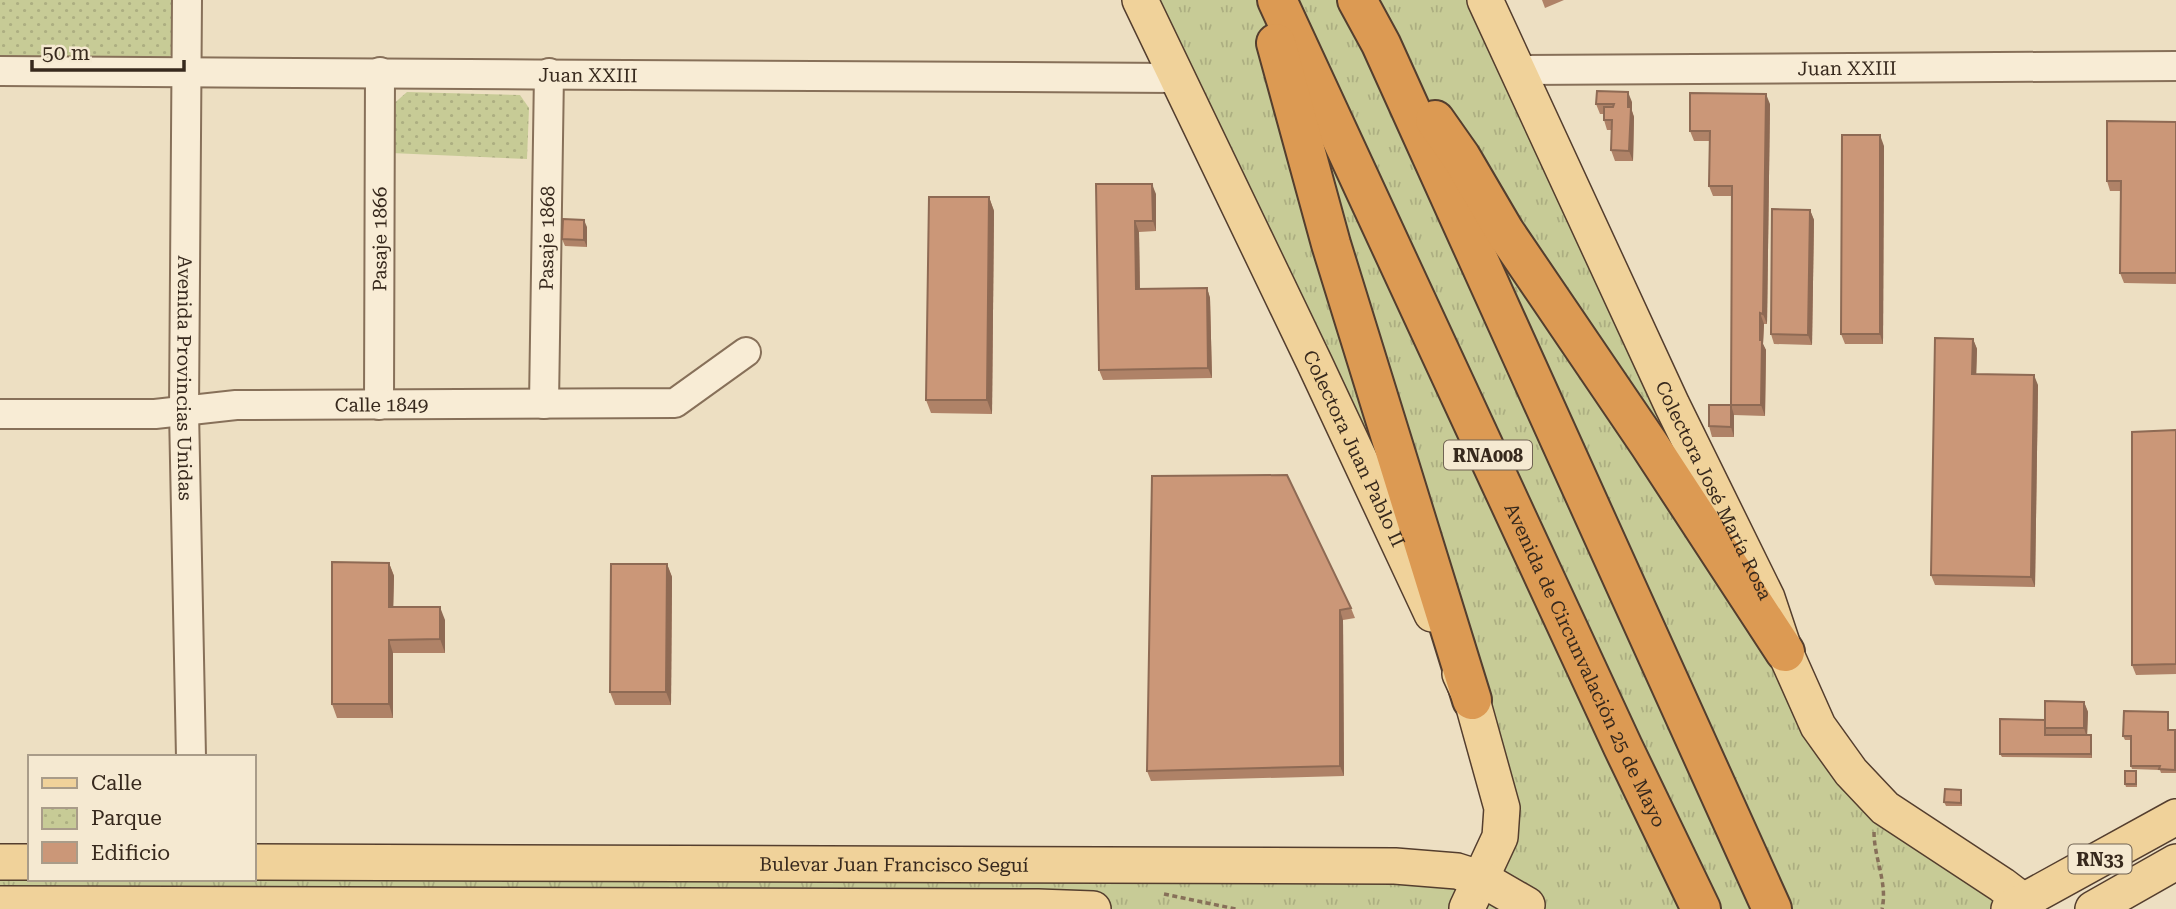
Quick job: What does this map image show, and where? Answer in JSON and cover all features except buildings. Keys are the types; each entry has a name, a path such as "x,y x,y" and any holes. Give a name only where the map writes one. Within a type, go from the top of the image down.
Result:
{"highway":[{"path":"1264,0 1331,244 1472,701"},
{"name":"Avenida de Circunvalación 25 de Mayo","path":"1277,0 1617,734 1701,909"},
{"name":"RNA008","path":"1357,0 1381,44 1772,909"},
{"path":"1381,44 1461,157 1505,232 1649,443 1784,652"}],"main road":[{"name":"Colectora Juan Pablo II","path":"1140,0 1315,364 1472,701 1502,808 1500,837 1472,899"},
{"name":"Colectora José María Rosa","path":"1485,0 1666,393 1767,598 1784,652 1818,726 1851,772 1885,808 2020,906"},
{"name":"RN33","path":"2020,906 2176,817"},
{"path":"0,862 28,862"},
{"name":"Bulevar Juan Francisco Seguí","path":"256,862 1395,866 1457,871 1472,899 1531,907"},
{"name":"RN33","path":"2093,909 2176,862"},
{"path":"0,904 197,898 1093,909"}],"street":[{"name":"Avenida Provincias Unidas","path":"187,0 184,411 191,755"},
{"name":"Juan XXIII","path":"1518,70 2176,66"},
{"name":"Juan XXIII","path":"0,71 549,73 724,78 1176,78"},
{"name":"Pasaje 1866","path":"380,72 380,405"},
{"name":"Pasaje 1868","path":"544,404 549,73"},
{"name":"Calle 1849","path":"0,414 155,414 236,405 675,403 746,352"}],"path":[{"path":"1882,909 1884,888 1874,849 1874,827 1885,808"}],"green space":[{"path":"0,0 178,0 176,49 167,59 0,62"},
{"path":"1140,0 1485,0 1851,772 2028,909 1093,909 0,904 0,862 28,878 28,881 1457,871 1500,837 1472,700"},
{"path":"407,92 520,95 529,108 527,159 391,153 390,107"}]}
